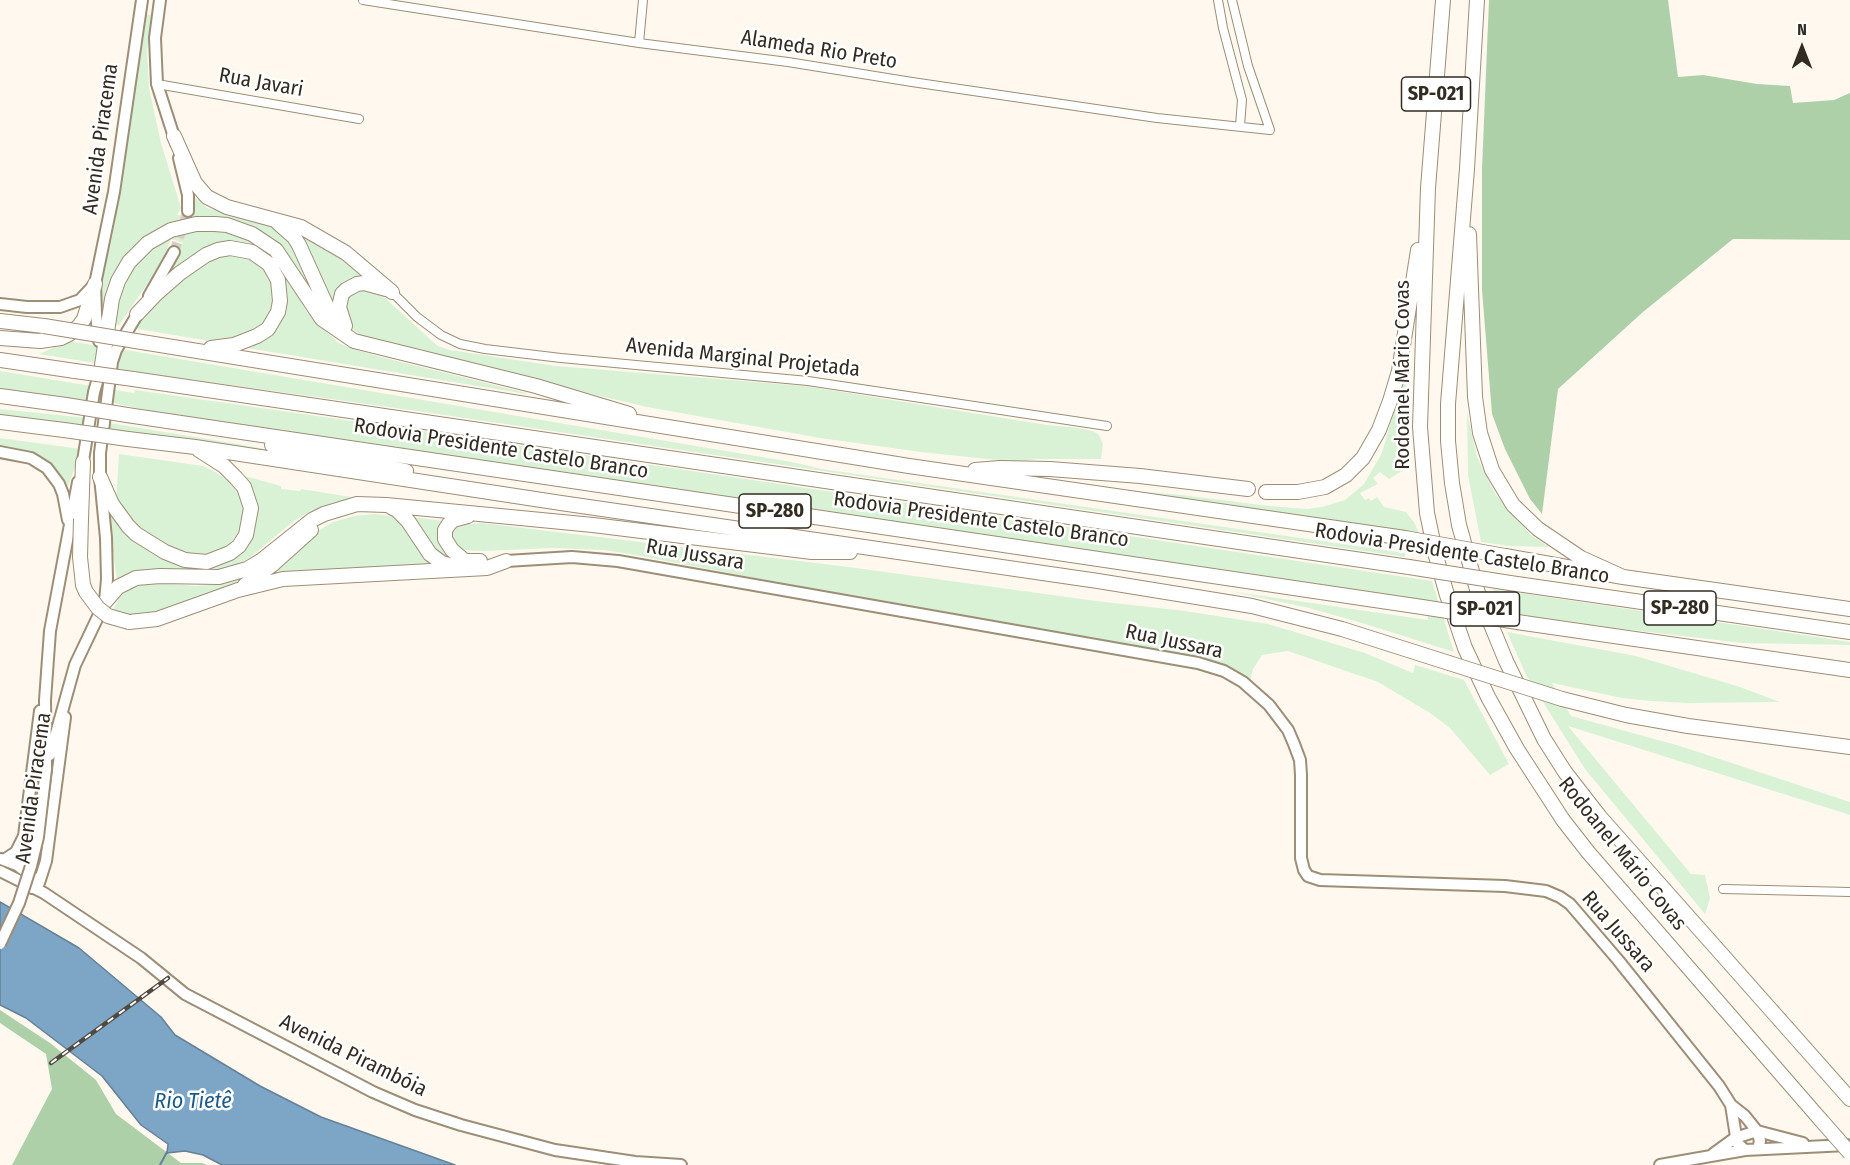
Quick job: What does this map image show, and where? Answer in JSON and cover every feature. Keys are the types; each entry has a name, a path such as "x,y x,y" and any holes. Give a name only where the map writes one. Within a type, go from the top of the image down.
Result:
{"highway":[{"name":"Rodoanel Mário Covas","path":"1443,0 1428,188 1420,427 1422,471 1436,556 1465,648 1516,749 1563,820 1588,852 1850,1153"},
{"name":"Rodoanel Mário Covas","path":"1477,0 1467,169 1448,404 1448,441 1458,525 1478,593 1502,651 1544,739 1565,772 1586,799 1850,1099"},
{"path":"174,136 195,183 207,197 227,207 301,227 365,267 392,292"},
{"path":"1467,169 1475,397 1480,433 1492,470 1513,505 1538,529 1581,558 1623,577"},
{"path":"1266,492 1298,492 1325,487 1355,468 1370,446 1390,402 1399,370 1428,188"},
{"path":"270,218 289,232 299,245 328,309 349,337"},
{"path":"102,365 112,299 118,281 129,262 158,236 171,230 196,224 227,225 264,240 276,250 322,319 349,337 536,386 689,432"},
{"path":"137,314 180,273 206,255 230,248 252,252 269,264 279,280 280,301 273,321 268,329 247,341 196,351"},
{"path":"349,337 340,316 339,307 342,294 351,287 364,283 392,292"},
{"path":"0,338 40,341 61,338 69,334 84,319 95,284"},
{"path":"0,321 44,326 689,432 1405,538 1623,577 1850,609"},
{"name":"Rodovia Presidente Castelo Branco","path":"0,360 1850,632"},
{"name":"Rodovia Presidente Castelo Branco","path":"0,396 1850,670"},
{"path":"0,422 195,447 1098,581 1252,606 1342,629 1562,699 1626,715 1688,726 1850,747"},
{"path":"231,431 243,438 266,444 530,494 561,503"},
{"path":"100,477 112,504 136,534 165,552 185,560 207,562 230,553 239,546 246,535 251,508 244,487 236,478 224,466 195,447"},
{"path":"83,462 75,522 86,592 98,608 108,616 129,622 143,622 174,614 238,590 293,578 487,568 506,561"},
{"path":"958,473 1000,468 1050,470 1140,476 1248,489"},
{"path":"105,602 118,587 136,578 219,577 247,569 262,560 312,520 357,504 593,525 812,552 882,549"},
{"path":"238,590 272,566 315,528 357,504"},
{"path":"386,505 397,510 408,521 430,554 442,563 464,569"},
{"path":"476,515 463,517 449,524 445,534 448,545 457,556 465,561 506,561"},
{"path":"1773,599 1850,600"}],"main road":[{"name":"Avenida Piracema","path":"102,365 95,284 114,192 142,0"},
{"path":"160,0 155,38 157,84 174,136 188,195 188,211"},
{"name":"Avenida Piracema","path":"47,766 75,665 105,602 106,538 100,453 112,362 119,345 174,252"},
{"path":"0,304 47,308 69,305 80,300 95,284"},
{"path":"83,462 94,392 102,365"},
{"path":"0,452 31,458 47,468 59,484 75,522"},
{"name":"Avenida Piracema","path":"47,766 45,700 51,621 75,522"},
{"name":"Rua Jussara","path":"506,561 572,557 618,561 1198,663 1224,671 1244,682 1269,705 1294,744 1301,775 1301,858 1308,876 1320,880 1505,886 1546,891 1560,897 1570,904 1624,968 1719,1086 1731,1105 1745,1116 1757,1131"},
{"name":"Avenida Piracema","path":"38,888 46,861 65,727 66,699"},
{"name":"Avenida Piracema","path":"2,859 16,852 24,836 41,708 45,700"},
{"path":"0,944 19,903 31,866 38,837 47,766"},
{"name":"Avenida Pirambóia","path":"2,859 27,872 38,888"},
{"name":"Avenida Pirambóia","path":"0,871 38,888 141,958 185,994 373,1092 415,1110 535,1146 595,1157 681,1165"},
{"name":"Rua Jussara","path":"1731,1105 1735,1138"},
{"path":"1757,1131 1760,1141 1758,1149"},
{"path":"1706,1158 1735,1138 1757,1131 1810,1146"},
{"path":"1735,1138 1746,1150"},
{"path":"1660,1165 1746,1150 1850,1145"}],"street":[{"name":"Alameda Rio Preto","path":"363,0 639,43 788,62 1157,118 1270,130 1248,66 1232,0"},
{"path":"639,43 643,0"},
{"path":"1218,0 1242,100 1240,126"},
{"name":"Rua Javari","path":"157,84 359,119"},
{"name":"Avenida Marginal Projetada","path":"392,292 417,317 441,335 460,344 485,349 808,381 1107,426"},
{"path":"1723,889 1850,892"}],"green space":[{"path":"1489,0 1668,0 1678,77 1703,75 1757,84 1790,86 1793,103 1834,100 1850,93 1850,240 1733,239 1643,312 1558,389 1542,514 1530,499 1505,449 1492,414 1482,290 1482,169"},
{"path":"145,14 151,15 147,52 149,88 161,143 181,208 177,215 192,216 195,197 207,208 267,224 279,230 292,241 318,304 290,264 241,226 150,235 103,316 100,277 114,227"},
{"path":"293,229 363,272 365,276 346,282 340,289 334,307"},
{"path":"205,230 222,231 243,238 269,253 278,262 307,312 339,343 381,357 527,393 247,348 261,339 284,298 264,256 204,249 189,257 168,275 166,274 183,243 171,239 161,264 119,325 111,324 124,278 145,251 168,237"},
{"path":"216,254 249,255 270,274 275,301 272,314 264,327 242,339 215,342 132,328 169,287"},
{"path":"351,289 371,289 384,297 438,346 450,350 556,366 805,386 1078,428 1093,431 1099,435 1103,444 1101,459 1037,459 1015,462 921,452 820,438 647,407 375,344 358,334 349,325 343,300"},
{"path":"69,341 99,346 95,363 39,354"},
{"path":"120,349 792,462 822,469 1405,553 1405,557 417,411 116,369"},
{"path":"1406,368 1405,452 1408,453 1409,460 1402,471 1389,479 1380,472 1373,478 1378,484 1360,493 1365,500 1369,498 1371,501 1377,497 1384,507 1406,512 1419,533 1108,489 1307,509 1345,500 1364,484 1382,453"},
{"path":"0,371 91,386 89,401 0,388"},
{"path":"114,390 134,393 135,390 436,433 1432,581 1454,652 1309,608 1229,591 1428,620 1426,600 156,412 113,403"},
{"path":"0,409 87,418 85,427 0,415"},
{"path":"1467,413 1477,457 1496,495 1531,535 1549,547 1509,546 1481,542 1468,475"},
{"path":"109,423 238,444 353,466 108,430"},
{"path":"0,438 81,449 68,487 55,468 43,458 31,453 0,449"},
{"path":"119,454 203,466 217,473 232,484 240,496 243,509 238,533 219,552 190,556 170,550 140,530 116,502"},
{"path":"245,476 281,486 281,489 300,491 301,489 364,499 334,502 307,513 248,559 220,571 149,569 117,580 107,509 191,565 247,540 243,479"},
{"path":"375,514 391,516 402,522 423,556 431,564 275,576 272,573 313,534 333,522 354,516"},
{"path":"412,517 443,521 438,537 447,560 435,554"},
{"path":"482,523 849,567 1268,624 1365,653 1413,673 1415,665 1464,680 1509,764 1490,775 1450,728 1430,713 1378,682 1288,651 1262,655 1253,669 1250,682 1227,668 630,554 604,550 554,548 484,551 465,550 453,546 450,533 453,528 458,525"},
{"path":"255,569 247,579 231,587 161,613 133,618 112,612 119,598 139,584 153,582 211,585 226,582"},
{"path":"1493,589 1850,642 1850,645 1742,643 1500,612"},
{"path":"1507,632 1636,656 1737,686 1780,702 1651,701 1622,698 1552,683 1571,716 1680,746 1850,802 1850,815 1568,726 1691,874 1705,875 1710,898 1705,914 1585,769 1526,675"},
{"path":"0,1010 50,1043 96,1080 116,1114 181,1163 207,1165 12,1165 52,1089 46,1054 0,1023"}],"water":[{"name":"Rio Tietê","path":"0,902 79,948 161,1017 175,1035 260,1086 321,1117 455,1165 222,1165 203,1155 185,1151 167,1153 168,1144 141,1125 102,1076 26,1018 0,1005"}],"waterway":[{"path":"160,1165 167,1152"}],"tunnel":[{"path":"174,252 188,211"}],"railway":[{"path":"51,1063 168,978"}]}
